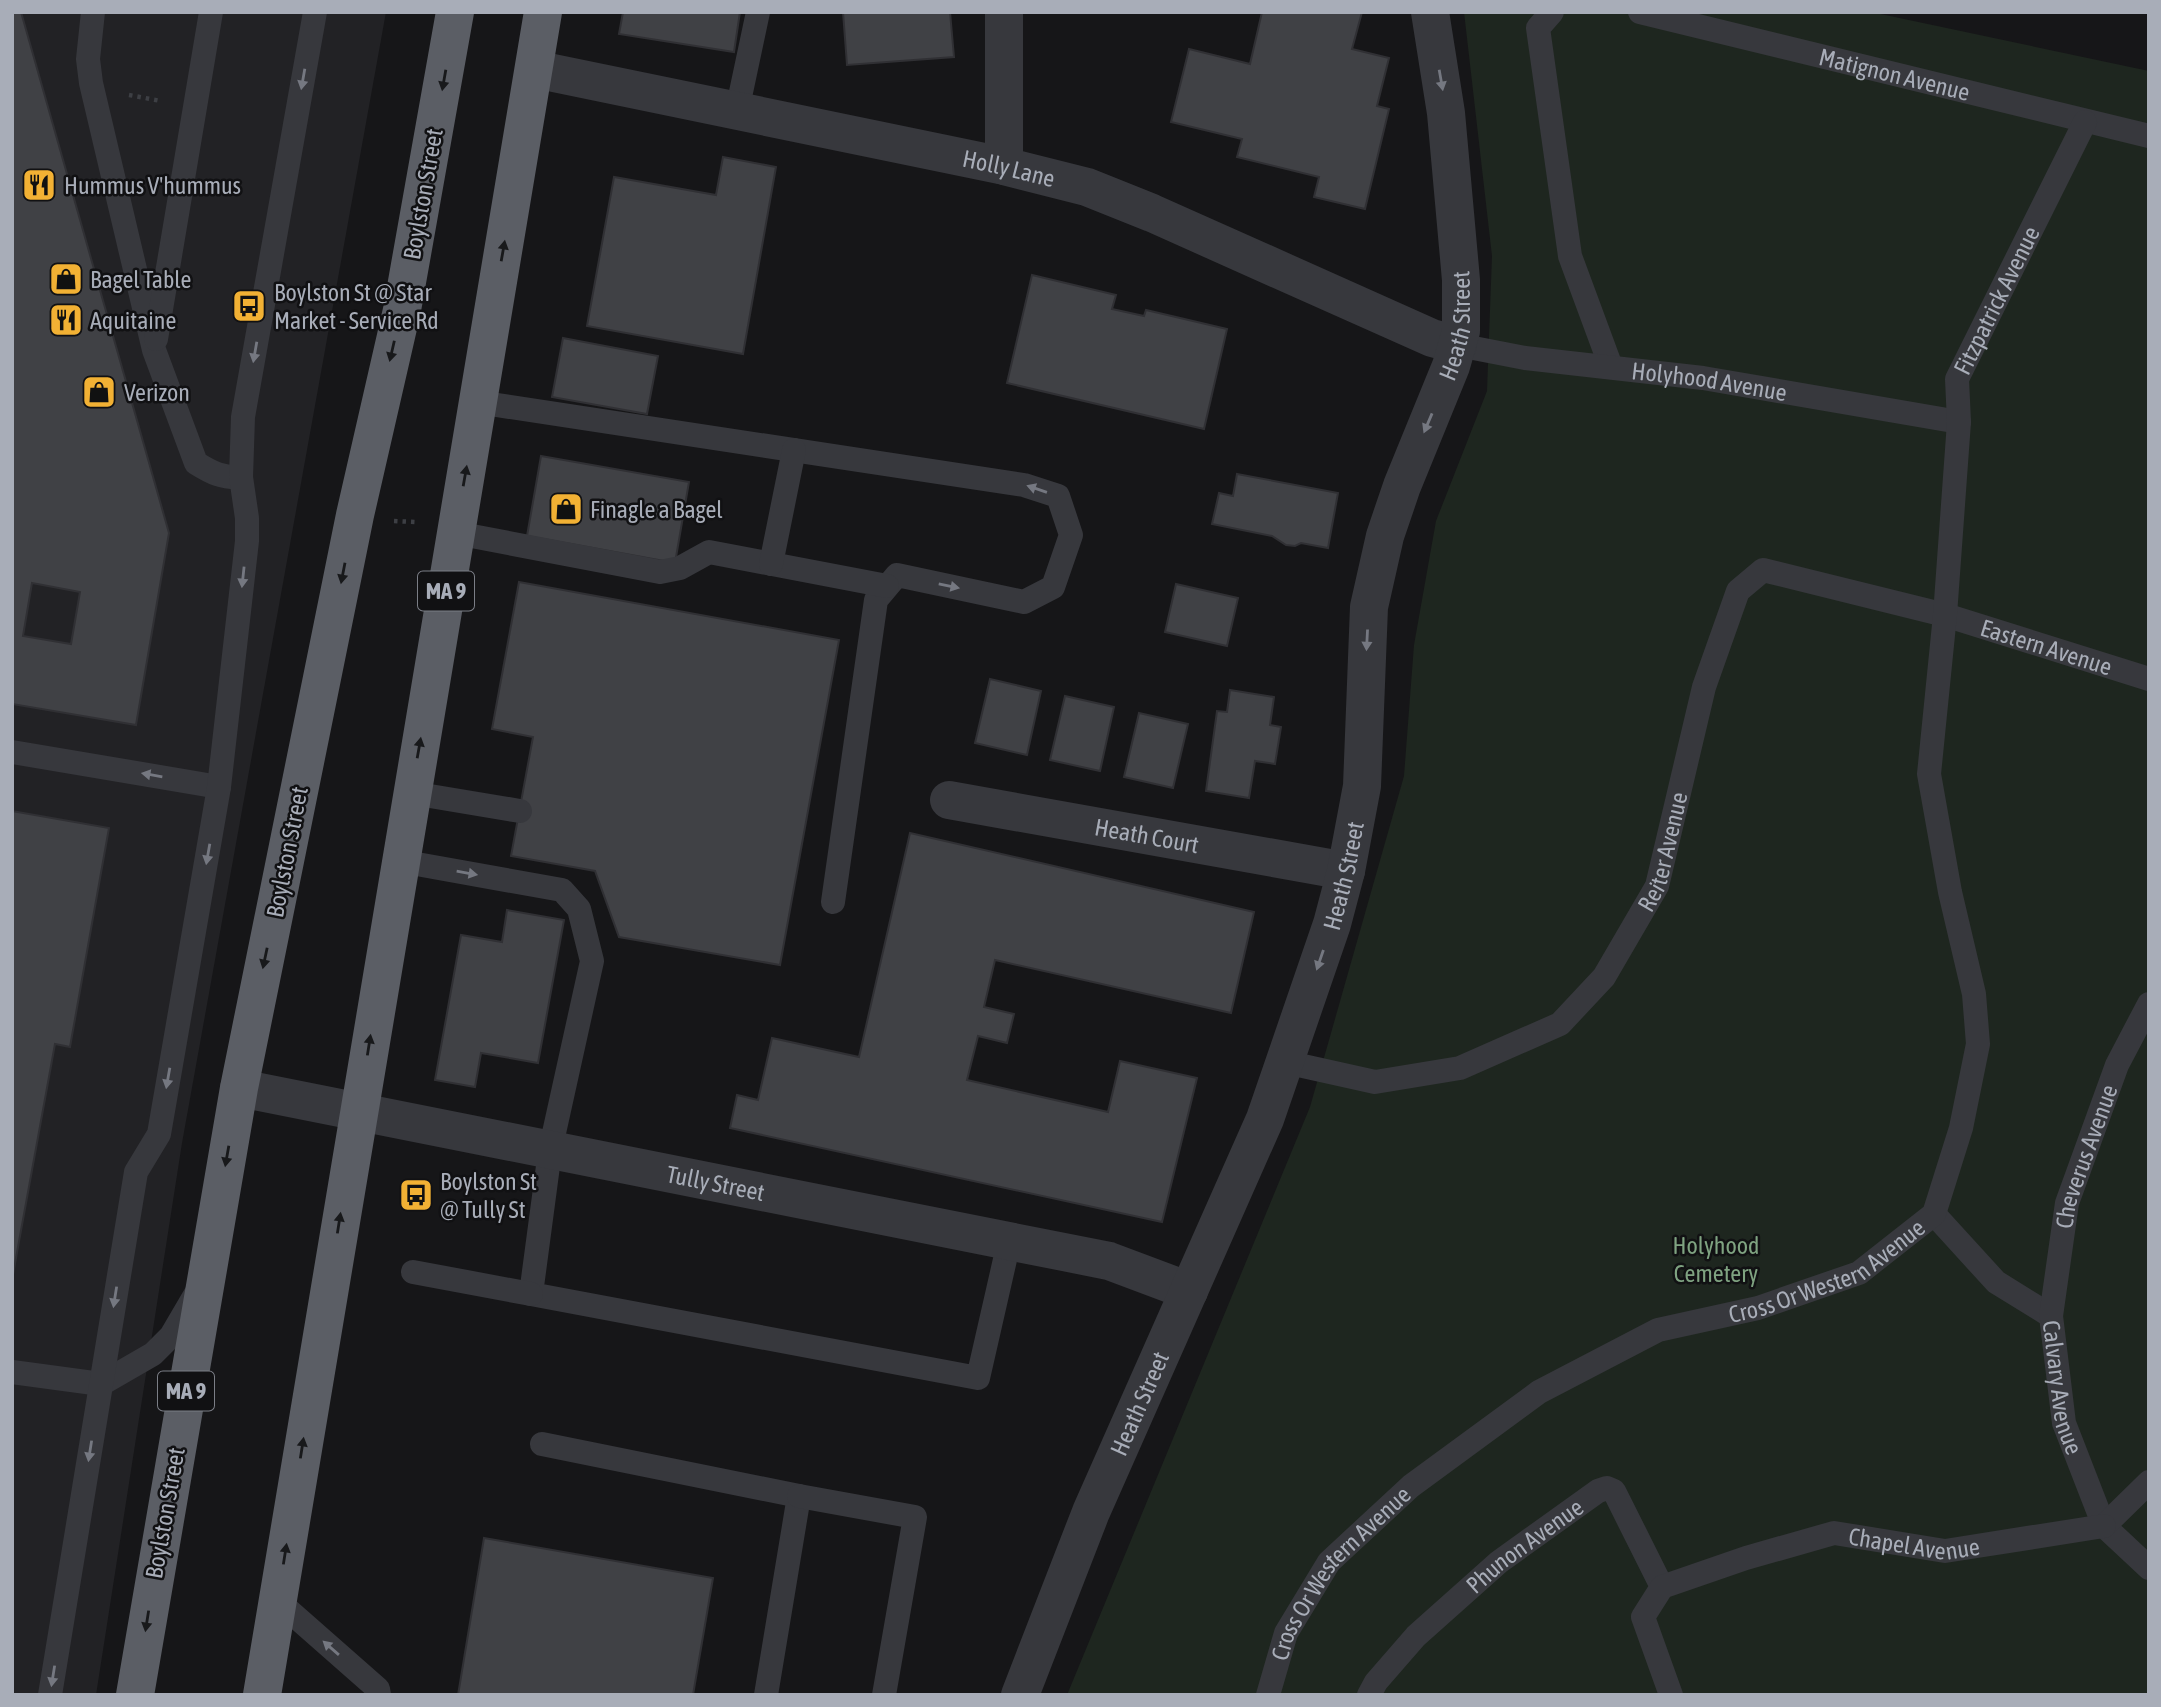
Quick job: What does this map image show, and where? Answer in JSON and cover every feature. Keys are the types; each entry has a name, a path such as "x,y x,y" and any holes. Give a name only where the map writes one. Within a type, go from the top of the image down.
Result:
{"highway":[{"name":"Boylston Street","path":"135,1695 239,1088 355,515 402,310 455,12"},
{"name":"MA 9","path":"261,1695 543,12"}],"street":[{"path":"1004,12 1004,166"},
{"name":"Heath Street","path":"1020,1695 1091,1512 1261,1130 1332,923 1346,871 1362,786 1369,607 1385,536 1458,345 1462,315 1446,113 1430,12"},
{"name":"Holly Lane","path":"534,69 1004,166 1087,187 1152,213 1432,338 1458,345"},
{"name":"Heath Court","path":"949,800 1346,871"},
{"name":"Tully Street","path":"239,1088 1113,1262 1189,1291"}],"lane":[{"path":"93,12 88,59 91,83 154,350 196,463 225,478 241,477"},
{"path":"154,350 211,12"},
{"path":"50,1695 136,1172 159,1134 219,787 247,541 247,518 241,477 243,417 315,12"},
{"path":"737,111 758,12"},
{"path":"1552,12 1538,28 1570,256 1611,368"},
{"name":"Matignon Avenue","path":"1640,12 2149,136"},
{"name":"Fitzpatrick Avenue","path":"1945,615 1959,422 1957,379 2085,122"},
{"name":"Holyhood Avenue","path":"1458,345 1525,358 1703,378 1959,422"},
{"path":"477,402 1024,485 1058,496 1071,535 1052,587 1024,603 897,575 876,600 833,902"},
{"path":"771,564 794,450"},
{"path":"456,533 660,572 680,568 709,552 887,586"},
{"name":"Reiter Avenue","path":"1285,1062 1375,1082 1460,1068 1560,1024 1604,977 1657,886 1704,687 1738,591 1763,570 1945,615"},
{"name":"Eastern Avenue","path":"1945,615 2149,679"},
{"name":"Cross Or Western Avenue","path":"1268,1695 1286,1633 1329,1562 1411,1486 1539,1392 1658,1330 1758,1308 1859,1273 1934,1214 1961,1128 1978,1044 1974,994 1950,892 1930,774 1945,615"},
{"path":"12,752 219,787"},
{"path":"412,793 520,811"},
{"path":"400,861 562,891 579,909 592,961 550,1152 531,1294"},
{"name":"Cheverus Avenue","path":"2051,1317 2067,1203 2117,1065 2149,1004"},
{"name":"Calvary Avenue","path":"1934,1214 1996,1282 2051,1317 2064,1423 2104,1526"},
{"path":"413,1272 978,1378 1009,1242"},
{"path":"12,1372 101,1384 153,1354 171,1336 186,1314 206,1273"},
{"path":"542,1444 915,1517 884,1695"},
{"path":"2149,1482 2104,1526 2149,1568"},
{"name":"Phunon Avenue","path":"1369,1695 1376,1682 1416,1636 1499,1562 1598,1491 1607,1488 1614,1491 1662,1587"},
{"path":"766,1695 799,1496"},
{"name":"Chapel Avenue","path":"1662,1587 1746,1558 1834,1533 1945,1551 2104,1526"},
{"path":"1662,1587 1643,1617 1671,1695"},
{"path":"278,1601 378,1689 379,1695"}],"path":[{"path":"128,95 164,101"},
{"path":"383,519 415,524 416,513"}],"shaded area":[{"path":"12,12 386,12 182,1143 96,1695 12,1695"}],"green space":[{"name":"Holyhood Cemetery","path":"1464,12 1871,12 2149,71 2149,1695 1067,1695 1310,1107 1404,776 1414,645 1436,521 1487,391 1492,256"}],"building":[{"path":"12,12 21,12 169,533 136,725 12,704","holes":["32,583 80,592 71,644 23,636"]},
{"path":"623,12 740,12 734,52 619,34"},
{"path":"843,12 950,12 954,57 847,65"},
{"path":"1262,12 1362,12 1352,49 1389,58 1377,106 1389,109 1365,209 1314,197 1319,177 1237,157 1242,139 1171,122 1189,49 1250,64"},
{"path":"723,157 776,167 743,354 587,326 614,177 716,195"},
{"path":"1032,275 1116,295 1112,309 1144,316 1146,310 1227,329 1204,429 1007,383"},
{"path":"563,338 658,356 647,414 552,397"},
{"path":"541,456 689,482 675,563 527,536"},
{"path":"1237,474 1338,493 1328,548 1301,543 1295,546 1286,545 1272,536 1212,524 1219,493 1233,496"},
{"path":"519,582 839,640 780,965 619,937 595,871 511,856 533,737 492,729"},
{"path":"1176,584 1238,598 1227,646 1165,632"},
{"path":"990,679 1041,691 1027,755 975,743"},
{"path":"1230,690 1274,697 1270,725 1281,727 1275,764 1255,761 1249,798 1206,791 1217,711 1227,712"},
{"path":"1065,696 1114,707 1100,771 1050,760"},
{"path":"1139,713 1188,724 1173,788 1124,777"},
{"path":"12,811 109,828 70,1047 55,1044 12,1280"},
{"path":"910,833 1254,912 1231,1013 995,960 984,1007 1014,1014 1007,1043 978,1036 967,1080 1108,1112 1120,1061 1197,1078 1162,1222 730,1128 737,1095 758,1100 772,1038 859,1057"},
{"path":"507,910 564,920 538,1063 481,1053 475,1087 435,1080 461,935 502,942"},
{"path":"484,1538 713,1578 693,1695 458,1695"}],"place":[{"name":"Hummus V'hummus","path":"39,185"},
{"name":"Bagel Table","path":"66,279"},
{"name":"Boylston St @ Star Market - Service Rd","path":"249,306"},
{"name":"Aquitaine","path":"66,320"},
{"name":"Verizon","path":"99,392"},
{"name":"Finagle a Bagel","path":"566,509"},
{"name":"Boylston St @ Tully St","path":"416,1195"}]}
